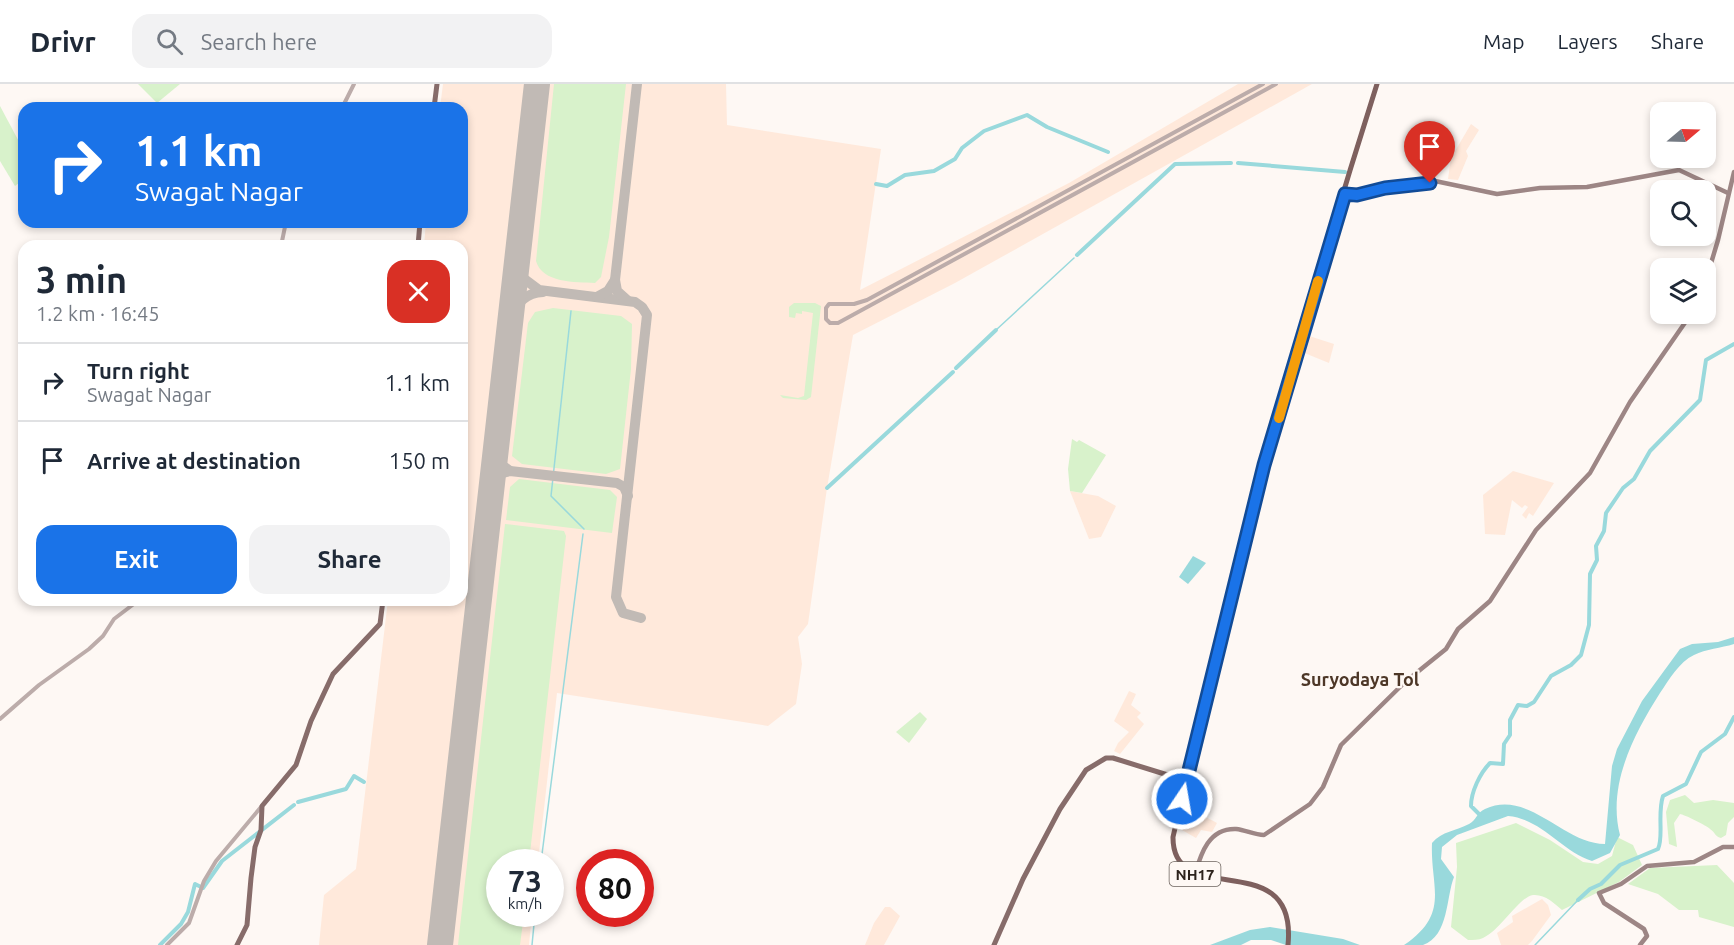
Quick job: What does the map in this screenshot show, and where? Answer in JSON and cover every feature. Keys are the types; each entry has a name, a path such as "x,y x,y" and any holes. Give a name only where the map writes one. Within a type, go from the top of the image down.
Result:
{"highway":[{"name":"NH17","path":"1288,945 1288,917 1282,904 1254,885 1196,874 1180,863 1173,844 1187,776 1264,465 1377,84"}],"main road":[{"path":"435,102 437,84"},
{"path":"1345,194 1357,195 1385,188 1430,183 1497,194 1540,188 1587,187 1679,170 1728,193"},
{"path":"1713,258 1734,172"},
{"path":"1196,874 1206,843 1222,832 1237,829 1264,835 1302,812 1323,787 1341,745 1405,682 1446,649 1458,630 1490,601 1536,530 1590,473 1630,402 1684,324"},
{"path":"237,945 247,925 250,878 255,847 261,830 262,806 296,765 311,721 333,674 380,624 382,606"},
{"path":"994,945 1035,855 1060,809 1086,771 1106,758 1113,758 1171,776 1187,776"},
{"path":"1640,945 1647,936 1644,929 1604,903 1599,893 1621,884 1647,866 1694,862 1723,847 1734,847"}],"street":[{"path":"345,102 354,84"},
{"path":"1263,84 867,300 854,304 830,304 826,308 826,319 830,323 838,322 1276,84"},
{"path":"0,719 37,686 89,649 103,636 114,619 132,606"},
{"path":"167,945 189,923 204,881 216,861 262,806"}],"shaded area":[{"path":"443,84 726,84 727,125 881,149 860,290 1069,183 1238,84 1312,84 955,283 853,335 827,488 808,624 798,637 802,664 796,704 768,726 557,693 539,849 486,849 486,927 531,927 529,945 319,945 324,895 356,869 387,606 468,606 468,240 424,240 426,228 468,228 468,102 441,102"},
{"path":"1471,124 1479,130 1466,151 1468,156 1458,180 1448,179 1451,158"},
{"path":"1306,335 1334,344 1329,363 1302,352"},
{"path":"1513,471 1554,483 1533,516 1529,513 1526,519 1522,515 1528,507 1525,505 1522,508 1512,500 1505,535 1485,534 1483,495"},
{"path":"1070,491 1098,496 1116,506 1101,537 1089,539"},
{"path":"1129,691 1136,694 1131,705 1141,713 1137,717 1144,724 1120,754 1114,751 1118,743 1129,732 1114,721"},
{"path":"1187,807 1217,823 1212,832 1201,830 1196,838 1182,830"},
{"path":"1542,899 1548,905 1551,915 1532,941 1528,945 1501,945 1497,933 1513,922 1512,916"},
{"path":"885,907 890,907 900,916 884,945 865,945 874,923"}],"green space":[{"path":"138,84 180,84 158,102"},
{"path":"554,84 626,84 609,237 601,277 595,283 560,280 545,274 536,261"},
{"path":"0,106 18,140 18,184 15,186 0,161"},
{"path":"794,303 815,303 821,306 811,397 806,400 783,398 780,395 798,398 804,396 813,313 802,311 802,314 796,313 795,318 789,317 789,307"},
{"path":"553,308 621,316 632,324 631,369 620,469 606,474 522,464 512,456 528,323 535,312"},
{"path":"1072,439 1077,442 1079,440 1106,455 1082,493 1070,491 1068,469"},
{"path":"519,479 610,490 617,497 612,533 506,520 510,487"},
{"path":"505,524 564,531 566,536 530,849 486,849 486,927 522,927 520,945 458,945"},
{"path":"920,712 927,719 909,743 896,732"},
{"path":"1685,795 1694,803 1713,800 1734,803 1734,817 1728,823 1726,835 1721,838 1705,825 1680,814 1674,823 1677,847 1669,844 1666,812 1670,800"},
{"path":"1516,823 1550,840 1583,862 1598,864 1612,856 1617,837 1633,845 1642,865 1619,882 1562,910 1541,896 1528,897 1496,929 1483,938 1468,940 1451,927 1457,867 1456,843"},
{"path":"1717,865 1734,883 1734,927 1699,917 1698,910 1679,910 1658,894 1628,884 1650,868"}],"water":[{"path":"1193,556 1206,563 1188,584 1179,577"},
{"path":"1734,637 1734,644 1699,653 1684,662 1650,709 1632,743 1620,779 1617,816 1620,835 1610,853 1592,861 1531,823 1508,816 1457,835 1442,847 1441,859 1454,877 1442,925 1438,933 1423,945 1404,945 1419,933 1428,922 1433,910 1435,886 1432,843 1445,834 1471,823 1485,809 1501,805 1516,806 1531,811 1575,836 1590,842 1605,844 1612,766 1617,749 1642,701 1680,649 1692,644 1718,642"},
{"path":"1270,927 1343,939 1360,945 1286,945 1271,940 1251,940 1241,945 1210,945 1250,930"}],"waterway":[{"path":"876,184 887,186 905,175 934,171 955,159 962,148 984,131 1027,115 1047,127 1108,152"},
{"path":"1077,255 1175,164 1231,163"},
{"path":"1238,163 1345,172"},
{"path":"996,330 1074,258"},
{"path":"571,311 551,496 584,529"},
{"path":"956,368 996,330"},
{"path":"1480,815 1471,806 1474,789 1490,763 1503,764 1504,744 1510,735 1510,720 1518,705 1527,706 1534,702 1551,676 1571,665 1581,655 1589,625 1590,574 1597,560 1596,546 1604,531 1606,513 1623,488 1634,479 1650,451 1700,400 1706,360 1734,344"},
{"path":"827,488 953,372"},
{"path":"543,849 583,534"},
{"path":"1578,900 1590,889 1601,884 1620,865 1658,849 1663,796 1686,784 1701,752 1725,734 1734,717"},
{"path":"298,802 346,789 354,776 364,782"},
{"path":"160,945 181,924 188,912 195,884 203,888 222,861 294,805"},
{"path":"1535,945 1578,900"},
{"path":"532,945 534,927"}],"taxiway":[{"path":"615,280 637,84"},
{"path":"518,257 523,278 539,290 635,302 647,315 616,597 623,613 641,618"},
{"path":"597,297 608,291 615,280 617,291 627,300"},
{"path":"511,318 523,299 543,292"},
{"path":"496,449 499,463 510,471"},
{"path":"492,487 499,474 510,471 617,483 624,487 628,496"}],"runway":[{"path":"440,945 537,84"}],"slow traffic":[{"path":"1279,418 1318,281"}],"district":[{"name":"Suryodaya Tol","path":"1360,679"}],"route":[{"path":"1182,799 1264,465 1320,271 1345,194 1357,195 1397,186 1430,183"}]}
